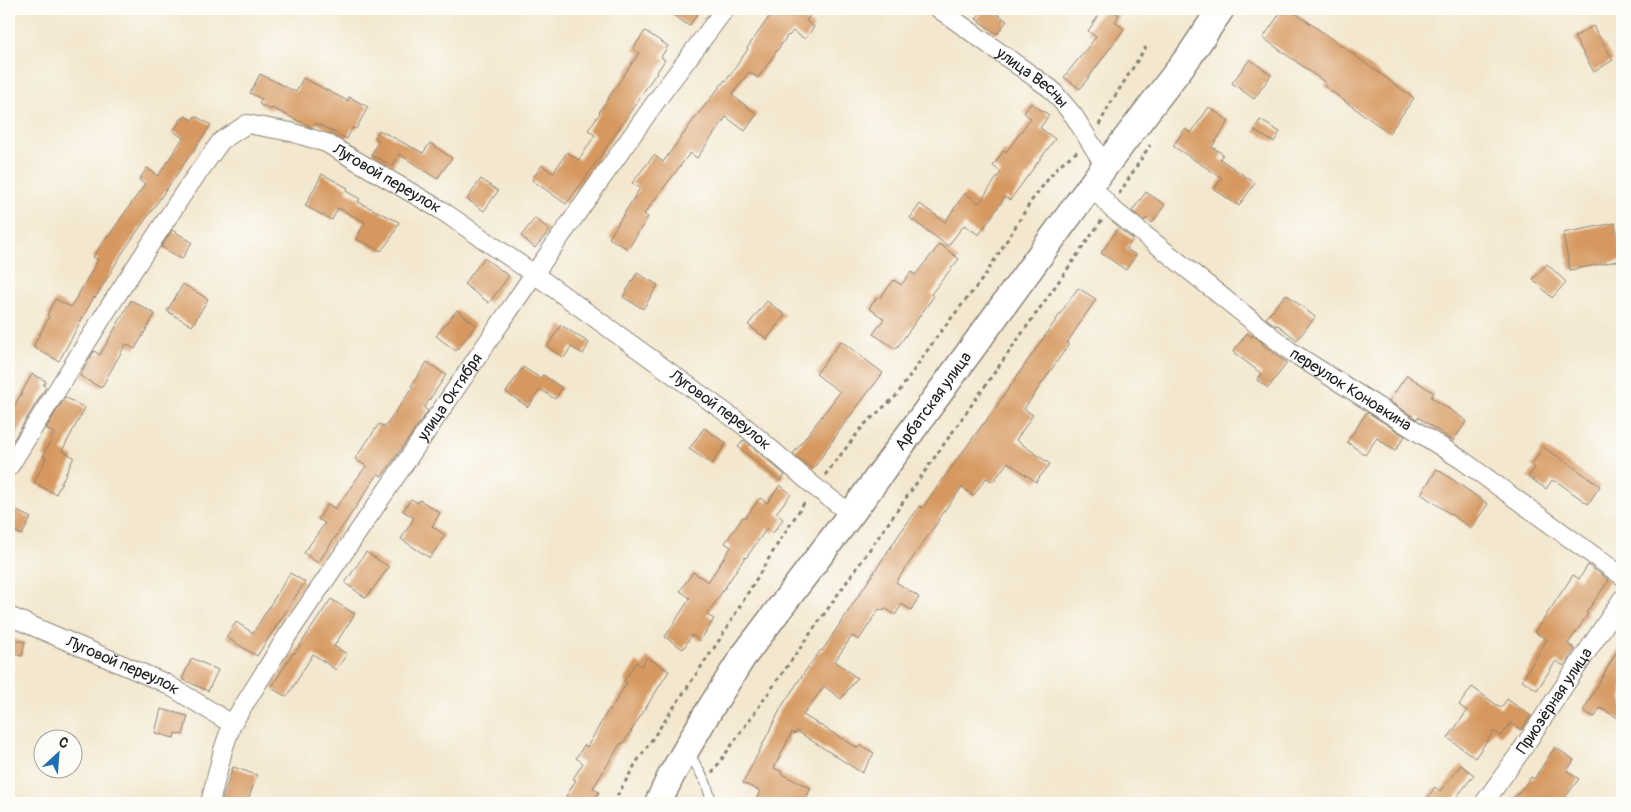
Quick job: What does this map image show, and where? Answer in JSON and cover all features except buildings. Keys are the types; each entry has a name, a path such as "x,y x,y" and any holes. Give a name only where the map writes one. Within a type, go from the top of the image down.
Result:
{"main road":[{"name":"Арбатская улица","path":"658,803 687,749 742,658 851,514 1222,9"}],"street":[{"name":"улица Октября","path":"210,803 223,750 232,724 287,636 534,274 724,9"},
{"name":"улица Весны","path":"939,9 1051,89 1074,116 1091,142 1099,176"},
{"name":"Луговой переулок","path":"9,466 104,315 190,184 221,141 247,124 291,132 326,143 440,210 534,274 743,425 815,487 851,514"},
{"name":"переулок Коновкина","path":"1099,176 1111,208 1290,351 1462,460 1622,576"},
{"name":"Приозёрная улица","path":"1484,803 1521,752 1622,598"},
{"name":"Луговой переулок","path":"9,616 166,683 232,724"}],"lane":[{"path":"687,749 706,783 712,803"}],"path":[{"path":"613,803 636,763 720,639 815,487 864,425 896,396 938,335 984,277 1032,200 1059,165 1091,142 1110,104 1146,47"},
{"path":"706,783 1111,208"}]}
